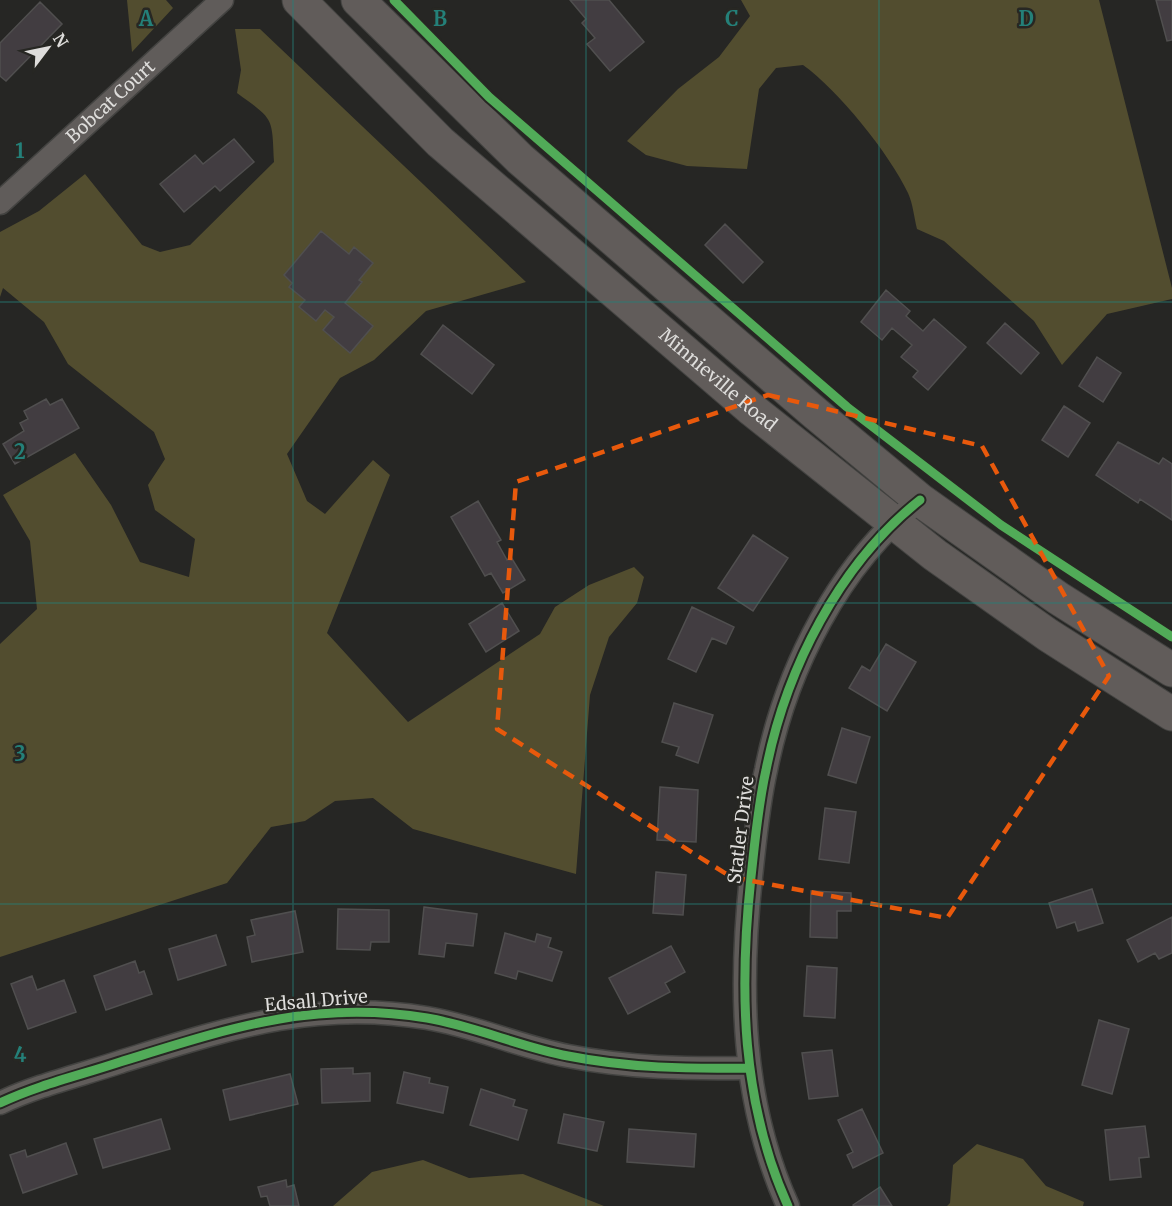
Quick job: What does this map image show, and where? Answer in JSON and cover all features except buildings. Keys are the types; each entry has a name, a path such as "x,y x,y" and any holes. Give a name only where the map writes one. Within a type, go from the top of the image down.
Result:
{"main road":[{"name":"Minnieville Road","path":"298,0 413,117 494,191 750,408 891,523 1048,635 1172,714"},
{"name":"Minnieville Road","path":"358,0 528,166 719,333 920,500 1058,598 1172,670"}],"street":[{"name":"Bobcat Court","path":"0,203 222,0"},
{"name":"Statler Drive","path":"788,1206 767,1149 749,1068 744,994 748,904 766,768 780,715 804,654 830,605 891,523 920,500"},
{"name":"Edsall Drive","path":"0,1103 63,1080 236,1026 286,1016 337,1012 377,1012 428,1018 558,1054 631,1066 669,1069 749,1068"}],"highlighted area":[{"path":"768,395 982,446 1109,676 947,918 731,877 497,729 516,482"}],"shaded area":[{"path":"127,0 166,0 173,8 132,52"},
{"path":"741,0 1099,0 1172,288 1172,299 1107,314 1062,365 1034,321 944,241 917,229 908,193 876,142 832,90 803,65 776,68 759,89 747,169 687,166 646,155 627,141 678,89 719,57 750,16"},
{"path":"235,29 260,29 526,282 426,311 374,360 340,378 287,454 307,501 325,514 373,460 390,475 327,633 408,722 540,634 555,607 589,585 634,567 644,577 637,603 609,637 590,695 576,874 413,829 373,798 335,801 305,821 271,827 227,883 0,957 0,644 37,609 30,541 3,495 75,453 111,505 140,562 189,577 195,539 155,510 148,485 165,459 154,432 68,364 44,322 3,288 0,297 0,232 39,211 85,174 142,245 160,252 190,245 274,162 273,136 269,120 237,93 241,70"},
{"path":"977,1144 1023,1159 1046,1186 1084,1202 1083,1206 947,1206 950,1203 953,1165"},
{"path":"423,1160 469,1178 523,1174 604,1206 333,1206 372,1172"}],"cycle path":[{"path":"394,0 489,97 847,407 1001,525 1172,637"},
{"path":"788,1206 772,1167 761,1126 752,1086 747,1044 745,1003 747,919 763,783 787,694 820,621 841,587 865,555 891,526 920,500"},
{"path":"0,1103 60,1081 234,1029 271,1020 346,1012 385,1013 427,1018 463,1026 550,1052 591,1060 658,1067 749,1068"}]}
